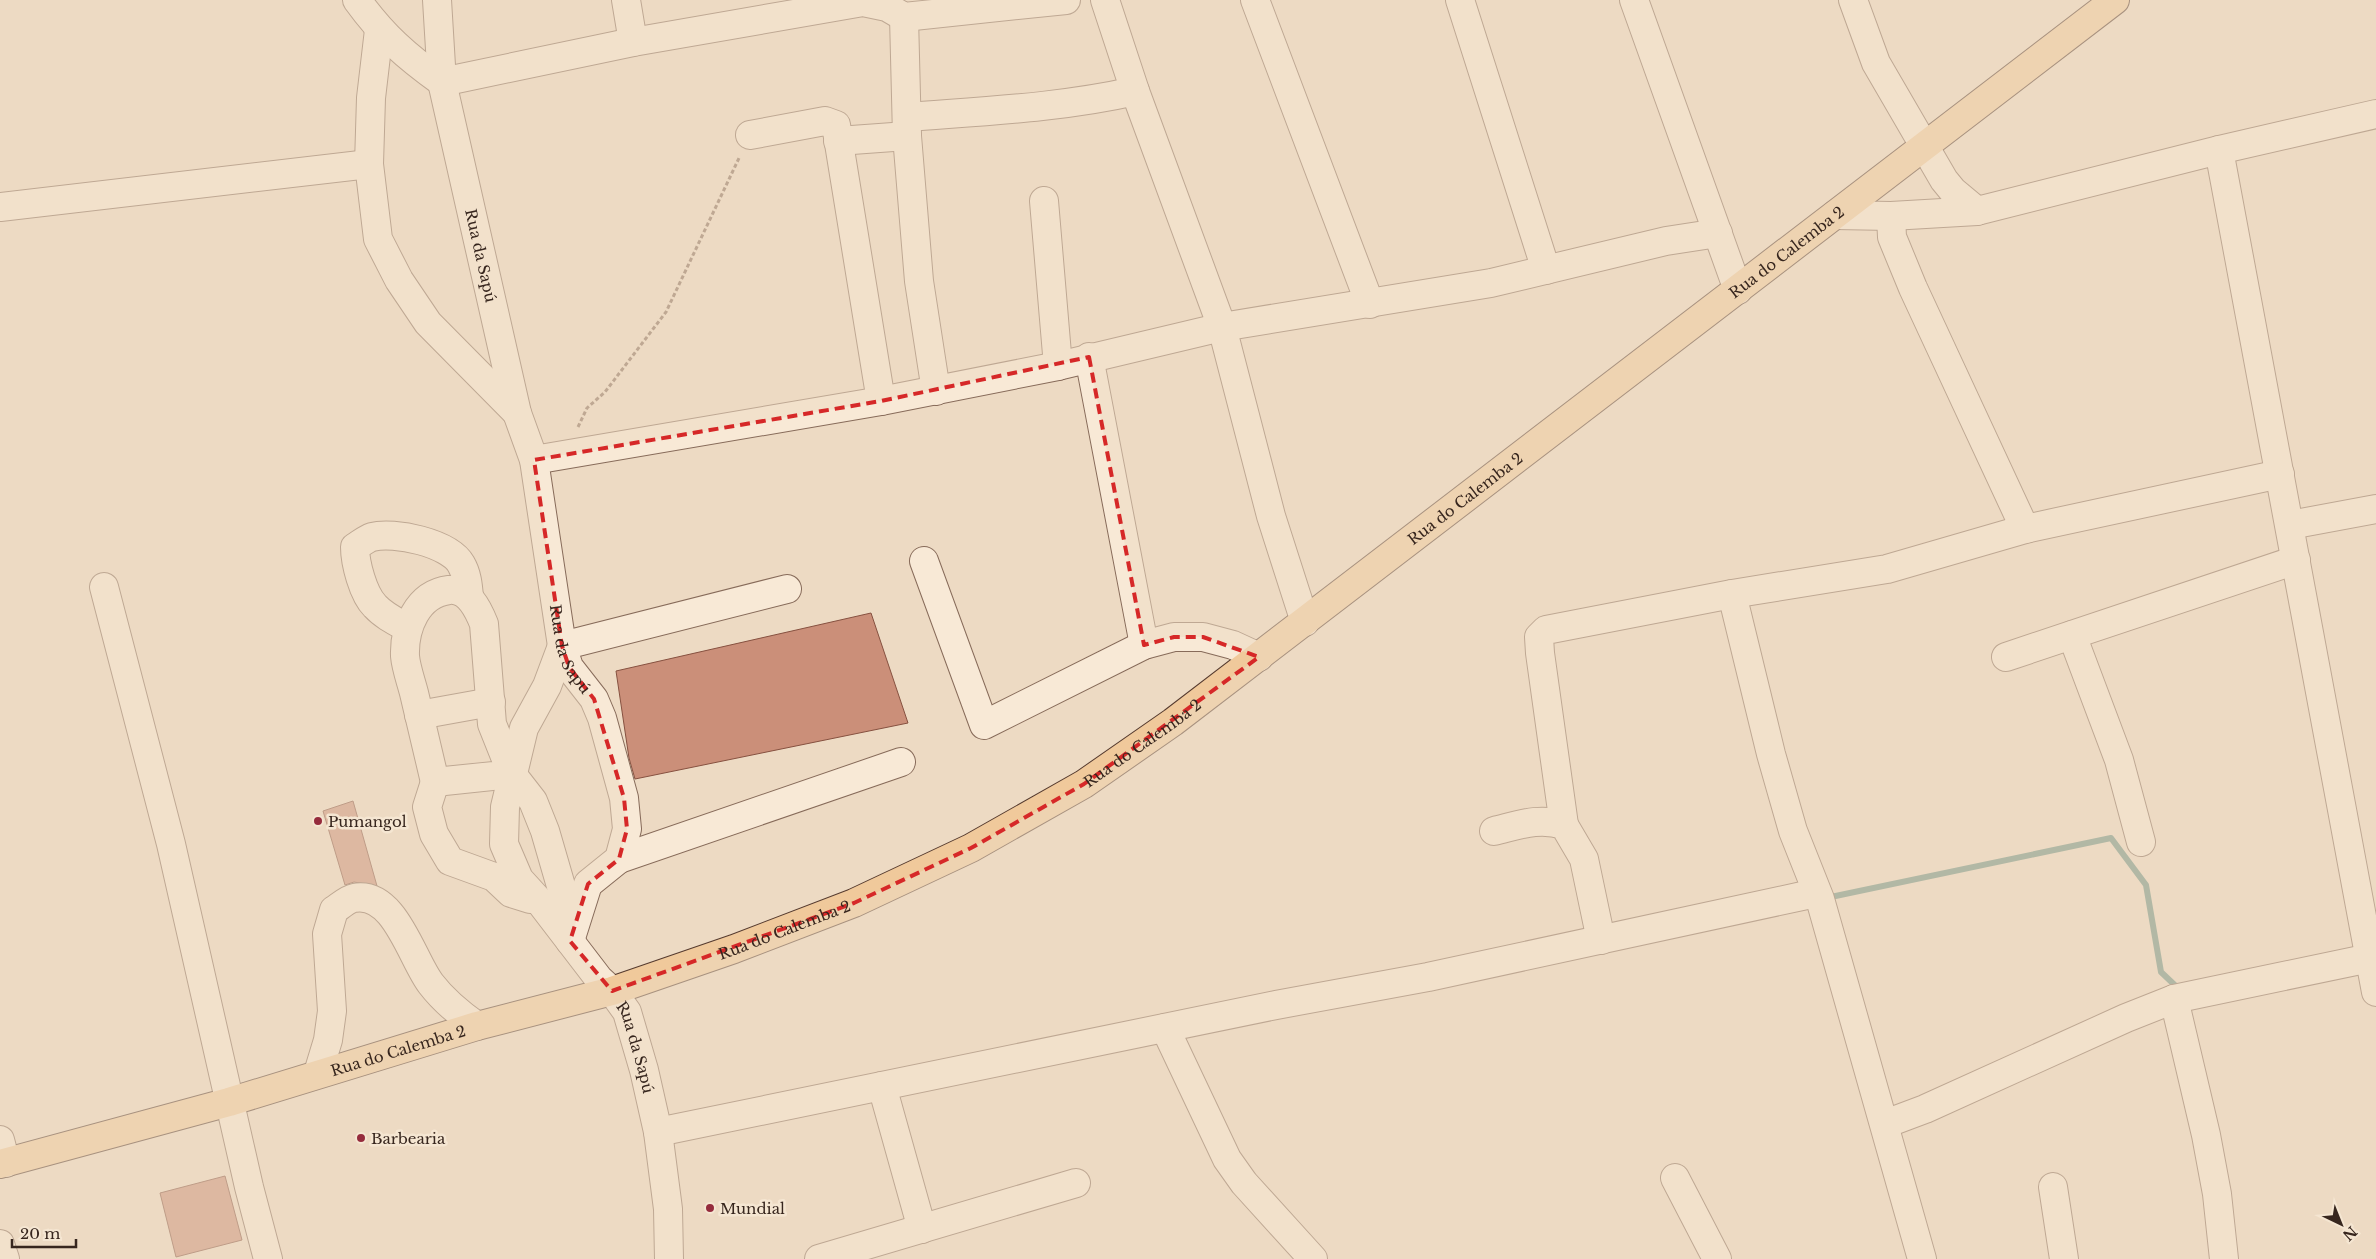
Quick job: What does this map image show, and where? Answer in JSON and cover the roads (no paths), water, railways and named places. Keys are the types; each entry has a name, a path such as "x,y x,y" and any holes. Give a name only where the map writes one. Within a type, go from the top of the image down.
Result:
{"main road":[{"name":"Rua do Calemba 2","path":"2,1156 229,1102 318,1073 476,1026 612,991 734,949 854,903 971,848 1084,784 1173,722 2115,0"}],"street":[{"path":"357,0 379,30 408,58 442,82 634,42 784,7 863,1 887,8 904,17 1066,0"},
{"name":"Rua da Sapú","path":"437,0 442,82 517,414 534,460 562,646 569,667 594,699 602,718 624,798 627,829 619,859"},
{"path":"626,0 634,42"},
{"path":"1106,0 1135,91 1222,327 1268,507 1305,622"},
{"path":"1255,0 1370,304"},
{"path":"1460,0 1546,270"},
{"path":"1634,0 1738,290"},
{"path":"1853,0 1876,63 1924,146 1953,191 1977,211"},
{"path":"904,17 907,126 919,281 936,391"},
{"path":"379,30 371,98 369,164 378,238 399,280 428,323 517,414"},
{"path":"838,141 907,126 1026,108 1096,100 1135,91"},
{"path":"1835,215 1890,216 1977,211 2220,150 2376,114"},
{"path":"750,135 831,122 836,125 881,401"},
{"path":"2220,150 2376,992"},
{"path":"0,207 369,164"},
{"path":"1044,201 1058,366"},
{"path":"1890,216 1892,237 1910,280 2025,529"},
{"path":"534,460 936,391 1058,366 1089,357 1222,327 1370,304 1546,270 1657,243 1718,233"},
{"path":"1089,357 1144,645"},
{"path":"1601,940 1584,859 1564,825 1539,637 1546,630 1732,594 1887,569 2025,529 2280,474"},
{"path":"2290,525 2376,509"},
{"path":"408,628 390,618 373,605 355,563 355,546 372,537 390,536 427,542 446,549 460,562 467,578 468,597"},
{"path":"2006,657 2296,560"},
{"path":"924,561 984,725 1144,645 1174,637 1203,637 1233,645 1259,657"},
{"path":"104,587 171,844 229,1102 268,1259"},
{"path":"552,898 545,831 533,800 512,774 492,724 484,624 478,609 468,597 456,589 441,591 420,604 408,628 405,657 435,782 427,807 434,834 450,861 494,877 511,893 552,898 588,884 619,859 901,762"},
{"path":"562,646 787,589"},
{"path":"1732,594 1771,754 1794,831 1816,893 1820,899 1922,1259"},
{"path":"2072,635 2119,760 2141,842"},
{"name":"Rua da Sapú","path":"562,646 547,686 524,728 505,808 504,844 518,879 552,898 570,940 627,1012 644,1070 658,1132 668,1208 669,1259"},
{"path":"419,715 491,702"},
{"path":"435,782 512,774"},
{"path":"1494,831 1536,821 1549,820 1564,825"},
{"path":"570,940 588,884"},
{"path":"658,1132 1165,1028 1428,977 1816,893"},
{"path":"318,1073 328,1040 332,1011 327,934 334,910 353,898 375,899 390,913 430,983 451,1007 476,1026"},
{"path":"1885,1124 1925,1109 2126,1018 2174,999 2370,958"},
{"path":"2174,999 2206,1135 2217,1194 2224,1259"},
{"path":"1165,1028 1227,1159 1244,1184 1313,1259"},
{"path":"882,1086 922,1229"},
{"path":"1675,1178 1718,1259"},
{"path":"819,1259 1076,1183"},
{"path":"2053,1187 2064,1259"},
{"path":"0,1244 4,1259"}],"waterway":[{"path":"1826,898 2111,838 2146,885 2161,972 2181,991"}],"place":[{"name":"Pumangol","path":"318,821"},
{"name":"Barbearia","path":"361,1138"},
{"name":"Mundial","path":"710,1208"}]}
